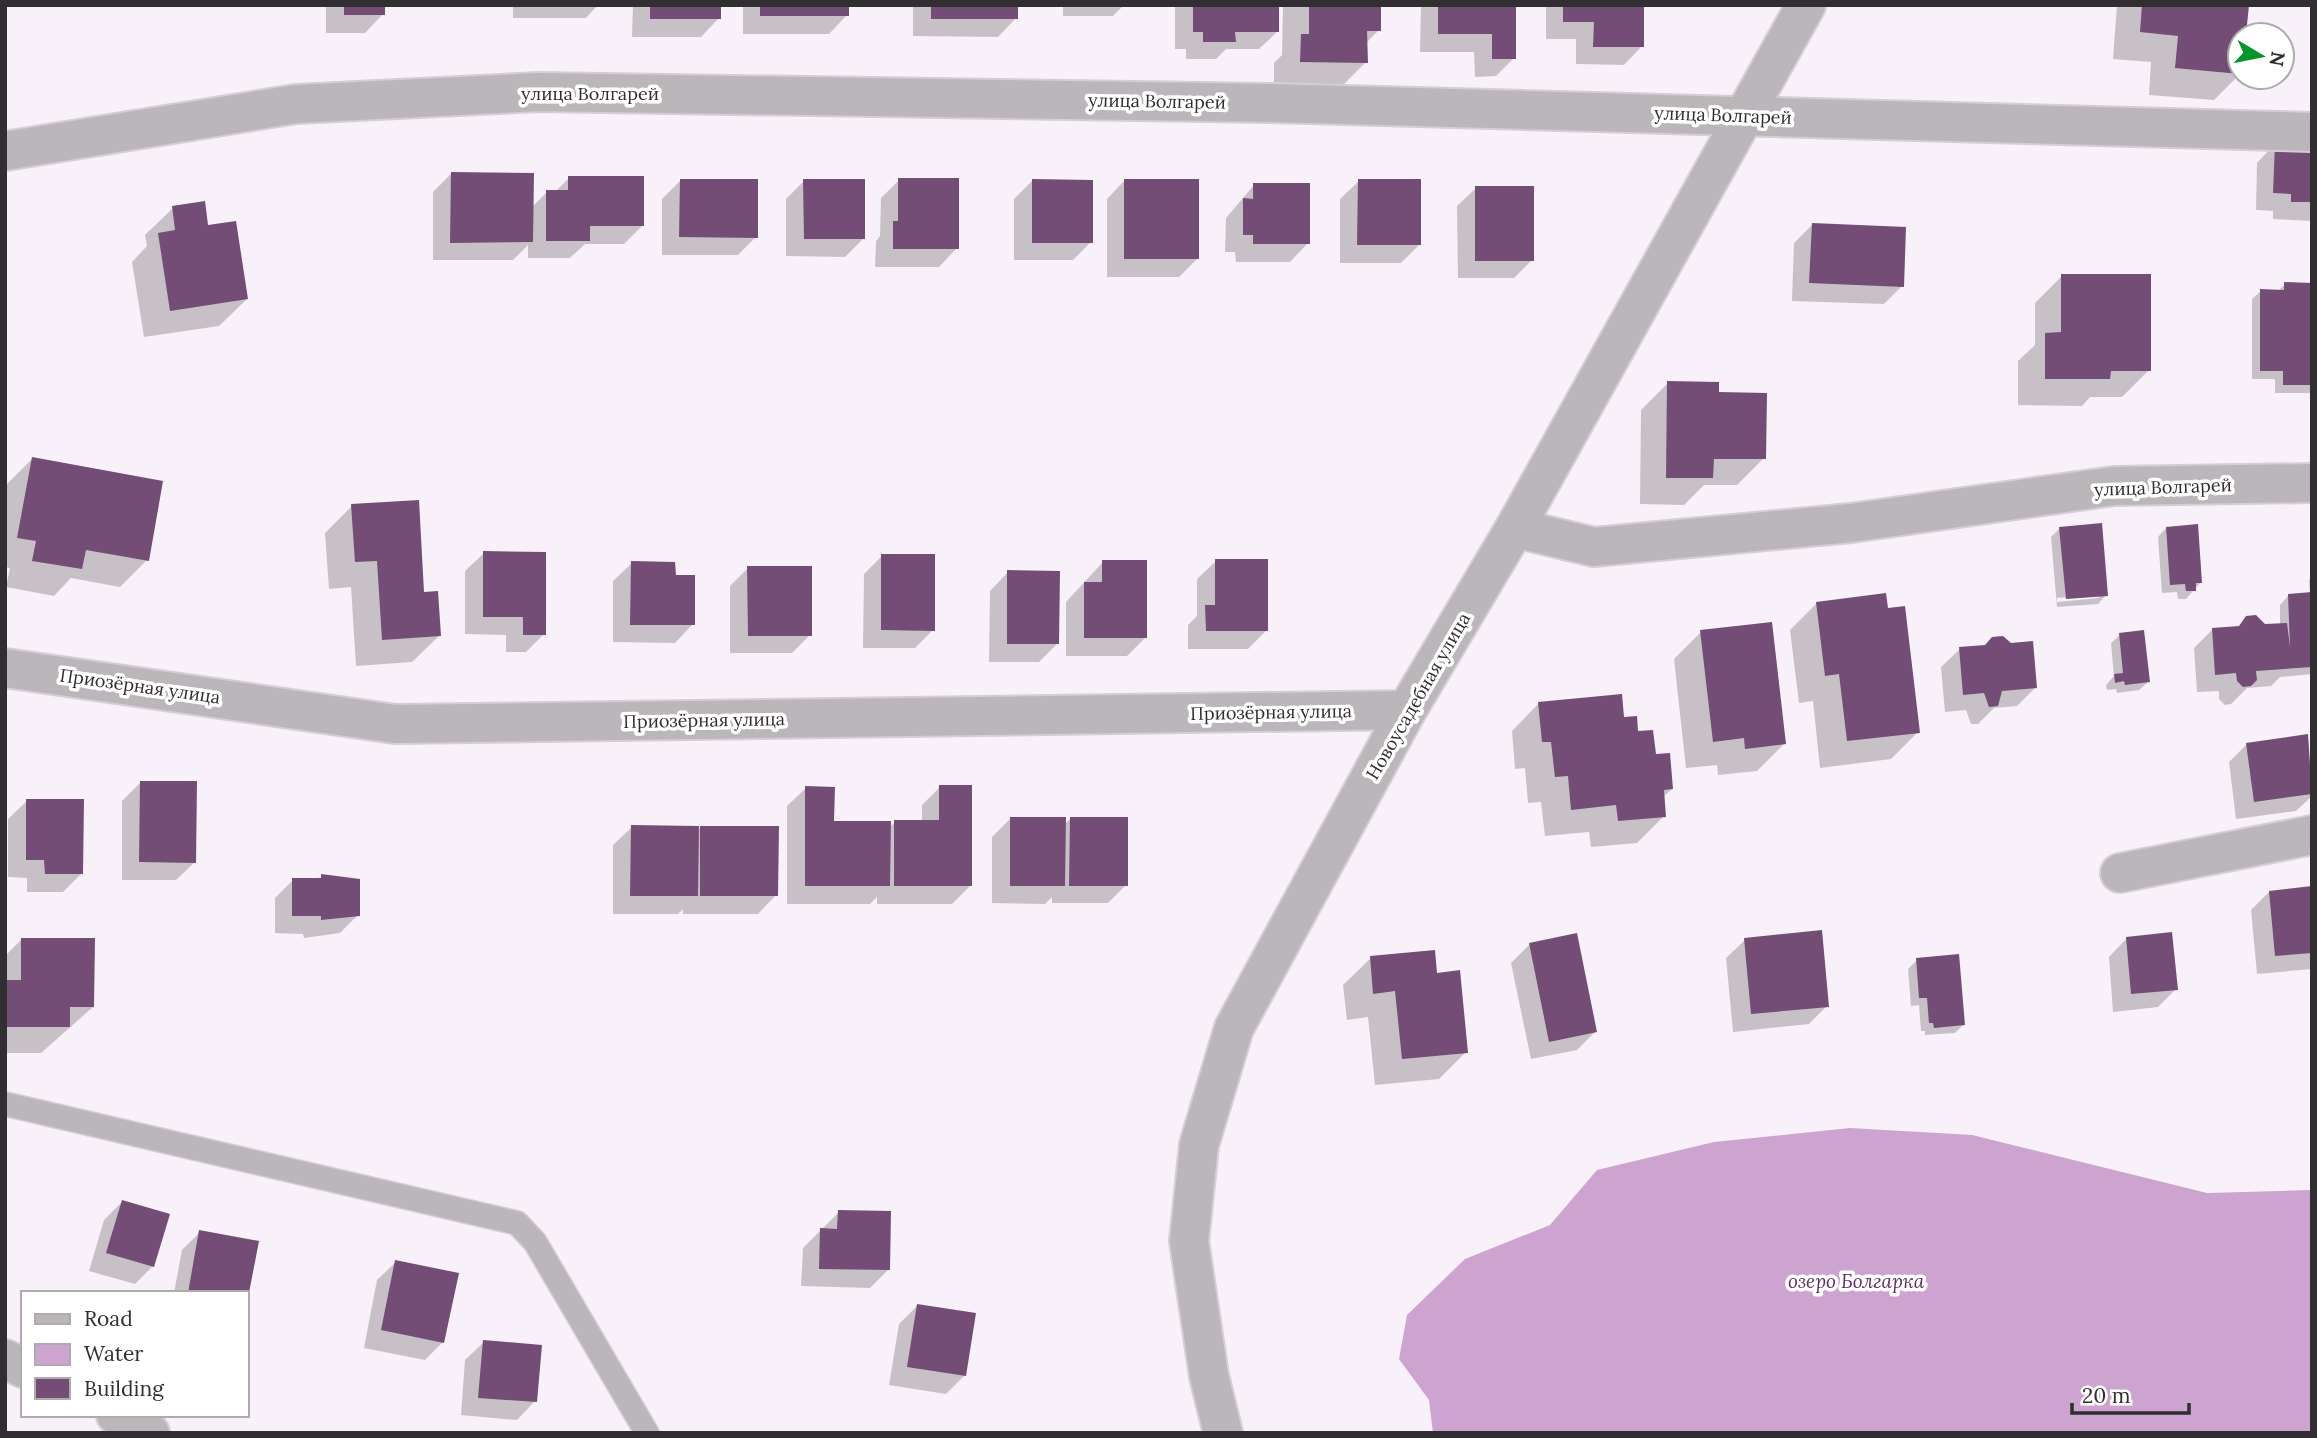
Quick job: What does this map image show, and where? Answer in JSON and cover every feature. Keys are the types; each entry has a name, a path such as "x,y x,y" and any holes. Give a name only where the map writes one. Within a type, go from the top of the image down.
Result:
{"street":[{"name":"Новоусадебная улица","path":"1223,1433 1209,1376 1189,1241 1199,1145 1234,1028 1407,710 1515,528 1807,5"},
{"name":"улица Волгарей","path":"5,151 296,104 539,92 1271,103 2312,132"},
{"name":"улица Волгарей","path":"1515,528 1594,547 1852,523 2114,486 2312,483"},
{"name":"Приозёрная улица","path":"5,668 395,724 1407,710"},
{"path":"2120,873 2312,835"},
{"path":"5,1359 21,1367"},
{"path":"120,1417 150,1433"}],"lane":[{"path":"5,1104 517,1223 535,1242 647,1433"}],"water":[{"name":"озеро Болгарка","path":"1850,1128 1972,1135 2207,1193 2312,1190 2312,1433 1433,1433 1429,1400 1399,1359 1407,1315 1465,1259 1550,1225 1597,1170 1714,1142"}],"building":[{"path":"344,5 385,5 385,15 344,15"},
{"path":"650,5 721,5 721,19 650,19"},
{"path":"760,5 849,5 849,16 760,16"},
{"path":"931,5 1018,5 1018,19 931,19"},
{"path":"1193,5 1279,5 1279,32 1235,32 1236,42 1203,42 1203,32 1193,32"},
{"path":"1309,5 1381,5 1381,31 1367,31 1368,63 1300,62 1301,34 1309,34"},
{"path":"1438,5 1516,5 1516,59 1492,59 1492,34 1438,34"},
{"path":"1563,5 1644,5 1644,47 1593,47 1594,22 1563,22"},
{"path":"2142,5 2249,5 2247,21 2226,21 2226,73 2175,68 2178,36 2140,32"},
{"path":"2275,143 2312,144 2312,202 2291,202 2291,194 2273,193"},
{"path":"451,172 534,173 533,242 450,243"},
{"path":"568,176 644,176 644,226 590,226 590,241 546,241 546,190 568,190"},
{"path":"898,178 959,178 959,249 893,249 893,221 898,221"},
{"path":"680,179 758,179 758,238 679,237"},
{"path":"803,179 865,179 865,239 804,239"},
{"path":"1032,179 1093,180 1093,243 1032,243"},
{"path":"1124,179 1199,179 1199,259 1124,259"},
{"path":"1358,179 1421,179 1421,245 1357,245"},
{"path":"1253,183 1310,183 1310,244 1253,244 1253,235 1243,235 1243,198 1253,199"},
{"path":"1475,186 1534,186 1534,261 1475,261"},
{"path":"205,201 208,225 236,221 248,299 170,311 158,233 175,230 172,206"},
{"path":"1812,223 1906,227 1904,287 1809,283"},
{"path":"2061,274 2151,274 2151,371 2111,371 2110,379 2045,379 2045,333 2061,332"},
{"path":"2284,282 2312,283 2312,385 2283,385 2283,371 2260,371 2260,289 2284,290"},
{"path":"1667,381 1719,382 1719,392 1767,393 1766,459 1714,459 1713,478 1666,478"},
{"path":"32,457 163,481 149,561 86,550 82,569 32,561 36,541 17,538"},
{"path":"419,500 424,592 438,591 441,636 382,640 377,561 355,562 351,504"},
{"path":"2102,523 2108,596 2066,599 2059,527"},
{"path":"2198,524 2202,583 2196,583 2196,591 2186,591 2185,584 2170,585 2166,527"},
{"path":"483,551 546,552 546,635 523,635 523,617 483,617"},
{"path":"881,554 935,554 935,631 881,630"},
{"path":"1215,559 1268,559 1268,631 1206,631 1205,605 1215,605"},
{"path":"1102,560 1147,560 1147,638 1084,638 1084,582 1102,582"},
{"path":"631,561 675,562 676,575 695,575 695,625 630,625"},
{"path":"747,566 812,566 812,636 748,636"},
{"path":"1007,570 1060,571 1059,644 1007,644"},
{"path":"2312,592 2312,667 2256,671 2257,680 2251,686 2243,687 2237,681 2236,673 2215,675 2212,628 2239,626 2246,616 2256,615 2265,624 2287,623 2290,647 2288,594"},
{"path":"1886,593 1888,608 1905,606 1920,733 1847,741 1839,674 1825,676 1816,602"},
{"path":"1772,622 1786,744 1745,749 1744,738 1713,742 1700,630"},
{"path":"2144,630 2150,682 2125,685 2124,681 2115,683 2114,674 2123,673 2119,633"},
{"path":"2003,636 2011,643 2033,641 2037,688 2002,691 1998,706 1989,707 1984,693 1963,695 1959,647 1985,645 1992,637"},
{"path":"1622,694 1624,717 1637,716 1638,731 1653,730 1656,754 1670,753 1673,789 1664,790 1666,817 1618,821 1616,805 1571,810 1568,776 1555,777 1551,742 1542,742 1538,702"},
{"path":"2308,734 2312,794 2254,802 2246,743"},
{"path":"140,781 197,781 196,863 139,862"},
{"path":"939,785 972,785 972,886 894,886 894,820 939,820"},
{"path":"805,786 835,787 834,821 891,821 890,886 805,886"},
{"path":"26,799 84,799 83,874 45,874 44,860 26,860"},
{"path":"1010,817 1066,817 1065,886 1010,886"},
{"path":"1070,817 1128,817 1128,886 1069,886"},
{"path":"631,825 699,826 698,896 630,896"},
{"path":"700,826 779,826 778,896 700,896"},
{"path":"321,874 360,879 360,916 321,920 321,916 292,916 292,878 321,878"},
{"path":"2312,886 2312,953 2275,956 2269,891"},
{"path":"1822,930 1829,1007 1751,1014 1744,938"},
{"path":"2172,932 2178,990 2131,994 2126,937"},
{"path":"1577,933 1597,1032 1549,1042 1529,943"},
{"path":"21,938 95,938 94,1007 70,1007 70,1027 5,1027 5,980 21,980"},
{"path":"1435,950 1437,973 1460,970 1468,1053 1402,1059 1395,991 1373,994 1370,956"},
{"path":"1959,954 1965,1025 1934,1028 1933,1023 1929,1023 1927,998 1919,998 1916,958"},
{"path":"122,1200 170,1214 154,1267 106,1253"},
{"path":"838,1210 891,1211 890,1270 819,1269 820,1228 837,1229"},
{"path":"199,1230 259,1241 248,1298 248,1291 188,1291"},
{"path":"395,1260 459,1273 444,1343 381,1330"},
{"path":"917,1304 976,1313 966,1376 907,1367"},
{"path":"483,1340 542,1345 537,1402 478,1398"}]}
